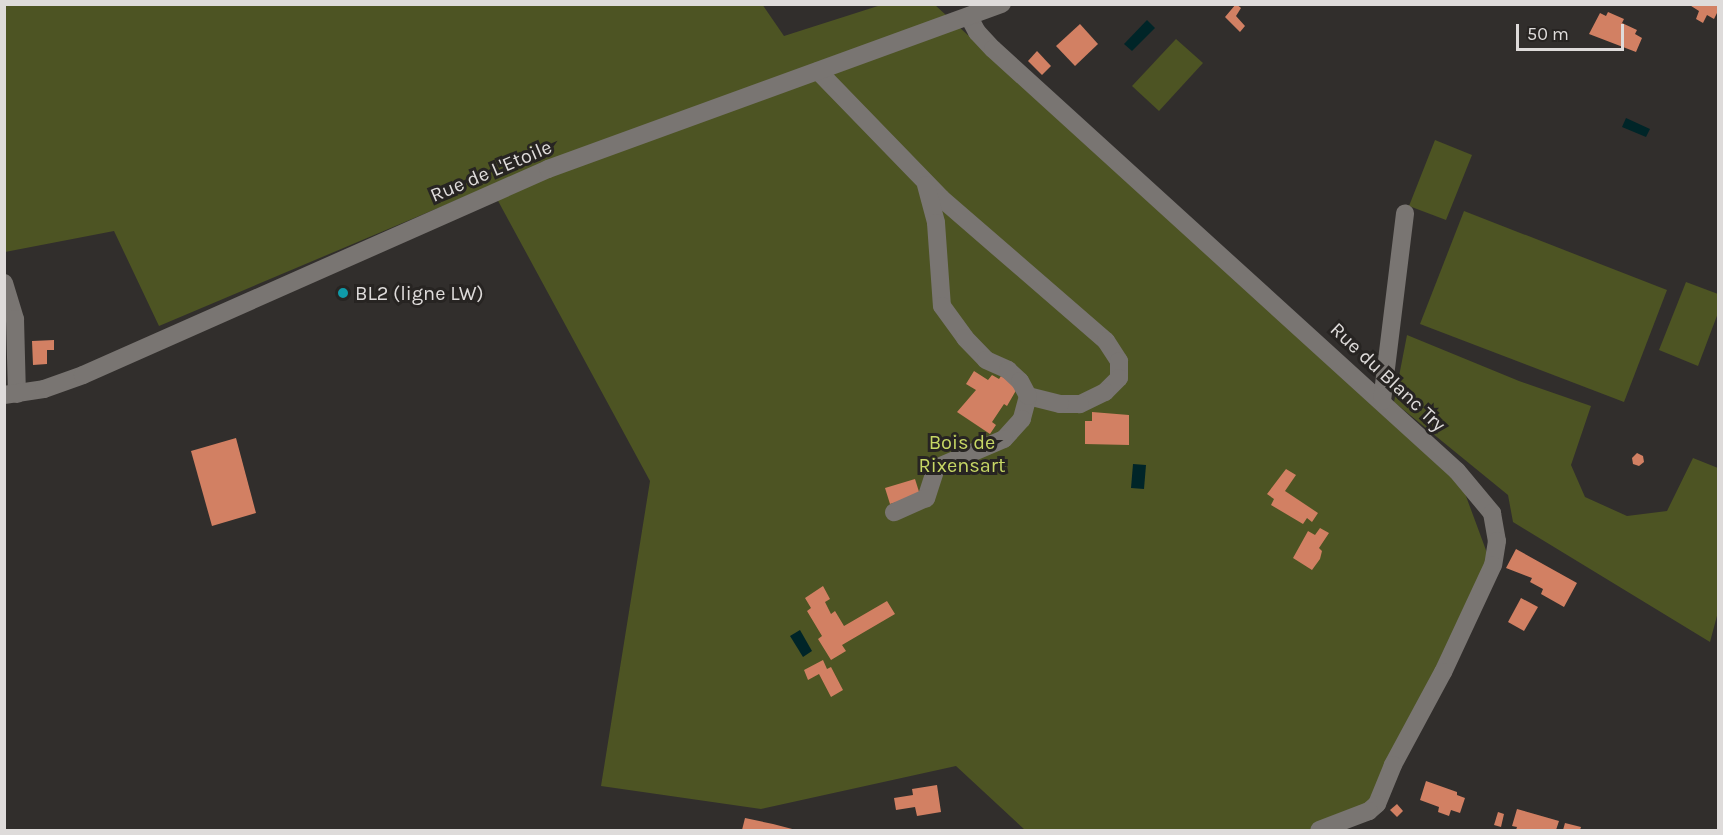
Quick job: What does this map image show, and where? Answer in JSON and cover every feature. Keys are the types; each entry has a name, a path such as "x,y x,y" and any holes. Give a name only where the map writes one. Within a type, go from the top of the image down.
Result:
{"street":[{"name":"Rue de L'Etoile","path":"11,394 44,389 83,375 548,169 1002,4"},
{"name":"Rue du Blanc Try","path":"969,17 977,32 993,48 1457,471 1485,502 1495,522 1497,550 1443,672 1393,765 1376,806 1319,831"},
{"path":"818,72 926,183 1106,340 1119,361 1119,378 1105,392 1080,404 1060,404 1028,396"},
{"path":"894,512 926,498 936,468 1004,439 1022,419 1028,396 1020,381 1008,370 986,360 965,338 942,306 936,223 926,183"},
{"path":"1382,401 1405,213"},
{"path":"4,283 15,319 11,394"}],"green space":[{"name":"Bois de Rixensart","path":"762,4 784,36 881,5 935,5 1463,488 1490,561 1365,817 1323,830 1025,830 956,766 761,809 601,786 650,481 490,186 159,326 114,231 5,252 5,5"},
{"path":"1176,39 1203,63 1159,111 1132,86"},
{"path":"1435,140 1472,155 1446,220 1409,206"},
{"path":"1464,211 1667,290 1624,402 1420,324"},
{"path":"1686,282 1718,294 1718,313 1698,366 1659,350"},
{"path":"1407,335 1519,381 1591,406 1571,465 1585,497 1627,516 1667,511 1693,458 1718,468 1718,612 1710,642 1513,522 1508,495 1394,402"}],"water":[{"path":"1147,20 1155,28 1132,51 1124,44"},
{"path":"1626,118 1650,129 1646,137 1622,127"},
{"path":"1133,464 1146,465 1144,489 1131,488"},
{"path":"800,630 812,651 803,657 790,636"}],"building":[{"path":"1236,4 1241,8 1236,16 1245,26 1240,32 1225,17"},
{"path":"1688,4 1718,4 1718,11 1714,19 1707,15 1703,23 1696,19 1699,11"},
{"path":"1608,12 1624,19 1622,23 1637,30 1635,34 1642,38 1636,52 1589,34 1600,13 1606,16"},
{"path":"1080,24 1098,44 1075,66 1056,46"},
{"path":"1037,51 1051,66 1042,75 1028,61"},
{"path":"54,340 54,350 47,350 47,364 33,365 32,341"},
{"path":"974,371 988,380 992,375 999,379 1001,376 1018,387 1007,406 1004,404 992,422 996,425 990,434 957,412 976,390 966,384"},
{"path":"1092,412 1129,415 1129,445 1085,444 1085,421 1092,421"},
{"path":"236,438 256,513 212,526 191,451"},
{"path":"1637,453 1643,456 1644,462 1639,466 1633,464 1632,458"},
{"path":"1286,469 1296,475 1285,491 1318,513 1312,522 1307,518 1303,524 1271,505 1274,499 1267,494"},
{"path":"915,479 920,495 890,504 885,488"},
{"path":"1320,528 1329,533 1319,548 1322,551 1320,559 1312,570 1293,558 1308,531 1315,535"},
{"path":"1516,549 1577,583 1564,607 1541,594 1543,589 1530,582 1532,578 1506,568"},
{"path":"823,586 830,599 825,602 831,614 835,611 844,626 887,601 895,614 842,645 846,651 831,660 818,639 822,636 807,611 811,608 805,598"},
{"path":"1521,598 1538,607 1524,631 1508,622"},
{"path":"823,660 827,669 831,667 843,690 831,697 819,674 808,680 804,670"},
{"path":"1426,781 1457,792 1457,795 1465,798 1460,813 1451,810 1449,816 1438,812 1439,807 1420,800"},
{"path":"937,785 941,812 917,816 915,807 896,810 894,798 913,795 912,789"},
{"path":"1397,804 1403,811 1397,817 1390,810"},
{"path":"1517,809 1559,821 1556,830 1516,830 1517,827 1512,826"},
{"path":"1498,812 1504,814 1501,827 1494,825"},
{"path":"745,818 773,824 796,830 742,830"},
{"path":"1565,823 1581,827 1580,830 1563,830"}],"place":[{"name":"BL2 (ligne LW)","path":"343,293"}]}
